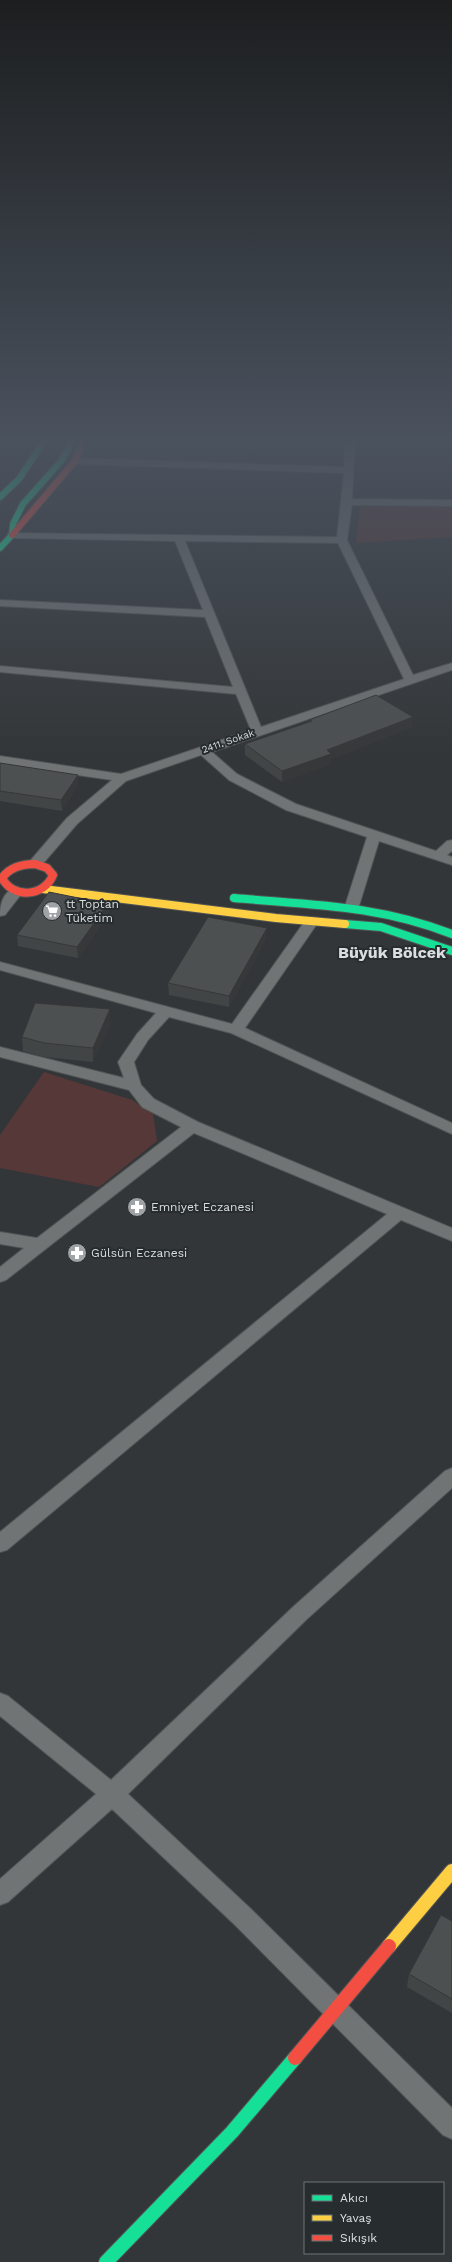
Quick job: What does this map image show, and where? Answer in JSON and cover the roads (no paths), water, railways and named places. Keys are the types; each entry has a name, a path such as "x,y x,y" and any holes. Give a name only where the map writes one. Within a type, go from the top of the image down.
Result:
{"main road":[{"path":"35,864 47,868 57,876 43,889 34,892 16,892 8,889 1,882 4,870 22,865 35,864"},
{"path":"43,889 276,918 380,927 452,951"},
{"path":"226,897 279,903 352,906 389,912 432,925 452,934"},
{"path":"106,2262 232,2132 333,2010 452,1871"}],"street":[{"path":"182,547 257,731"},
{"path":"345,547 410,680"},
{"path":"0,603 210,614"},
{"name":"2411. Sokak","path":"35,864 72,821 122,778 452,666"},
{"path":"0,669 241,691"},
{"path":"440,670 452,678"},
{"path":"203,750 233,777 291,807 452,861"},
{"path":"0,760 122,778"},
{"path":"352,906 374,834"},
{"path":"438,856 452,844"},
{"path":"0,912 16,892"},
{"path":"236,1030 312,921"},
{"path":"0,966 236,1030 452,1128"},
{"path":"166,1011 142,1037 126,1062 134,1086 148,1103 192,1126 452,1235"},
{"path":"0,1052 134,1086"},
{"path":"0,1276 192,1126"},
{"path":"0,1544 400,1212"},
{"path":"0,1238 40,1244"},
{"path":"0,1894 112,1794 300,1613 452,1476"},
{"path":"0,1703 112,1794 243,1917 333,2010 452,2126"}],"place":[{"name":"tt Toptan Tüketim","path":"52,911"},
{"name":"Emniyet Eczanesi","path":"137,1207"},
{"name":"Gülsün Eczanesi","path":"77,1253"}],"district":[{"name":"Büyük Bölcek","path":"392,952"}]}
